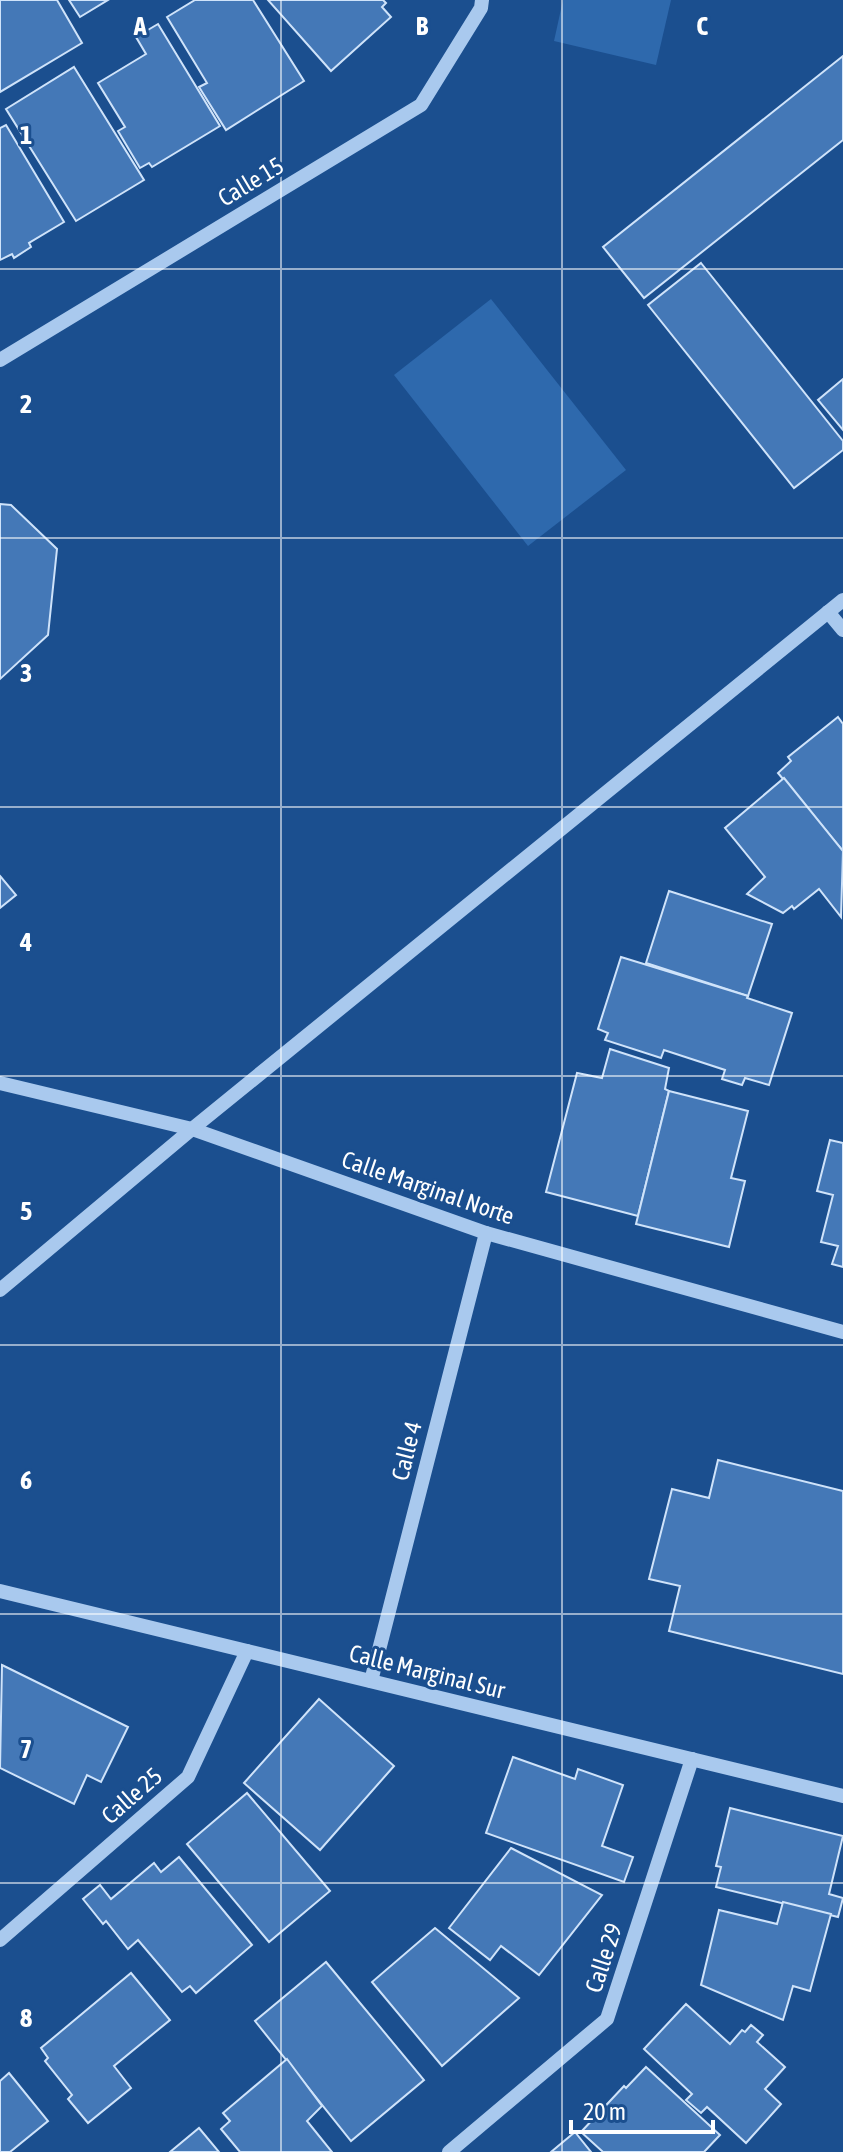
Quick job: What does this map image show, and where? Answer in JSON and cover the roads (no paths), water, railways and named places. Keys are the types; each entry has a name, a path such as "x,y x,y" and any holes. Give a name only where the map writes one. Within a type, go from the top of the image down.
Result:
{"street":[{"name":"Calle 15","path":"0,360 421,105 481,8 482,0"},
{"path":"0,1290 192,1129 843,600"},
{"path":"828,612 843,630"},
{"name":"Calle Marginal Norte","path":"0,1083 192,1129 486,1233 843,1332"},
{"name":"Calle 4","path":"371,1681 486,1233"},
{"name":"Calle Marginal Sur","path":"0,1591 843,1796"},
{"name":"Calle 25","path":"0,1940 188,1777 247,1651"},
{"name":"Calle 29","path":"449,2152 607,2019 692,1759"}]}
